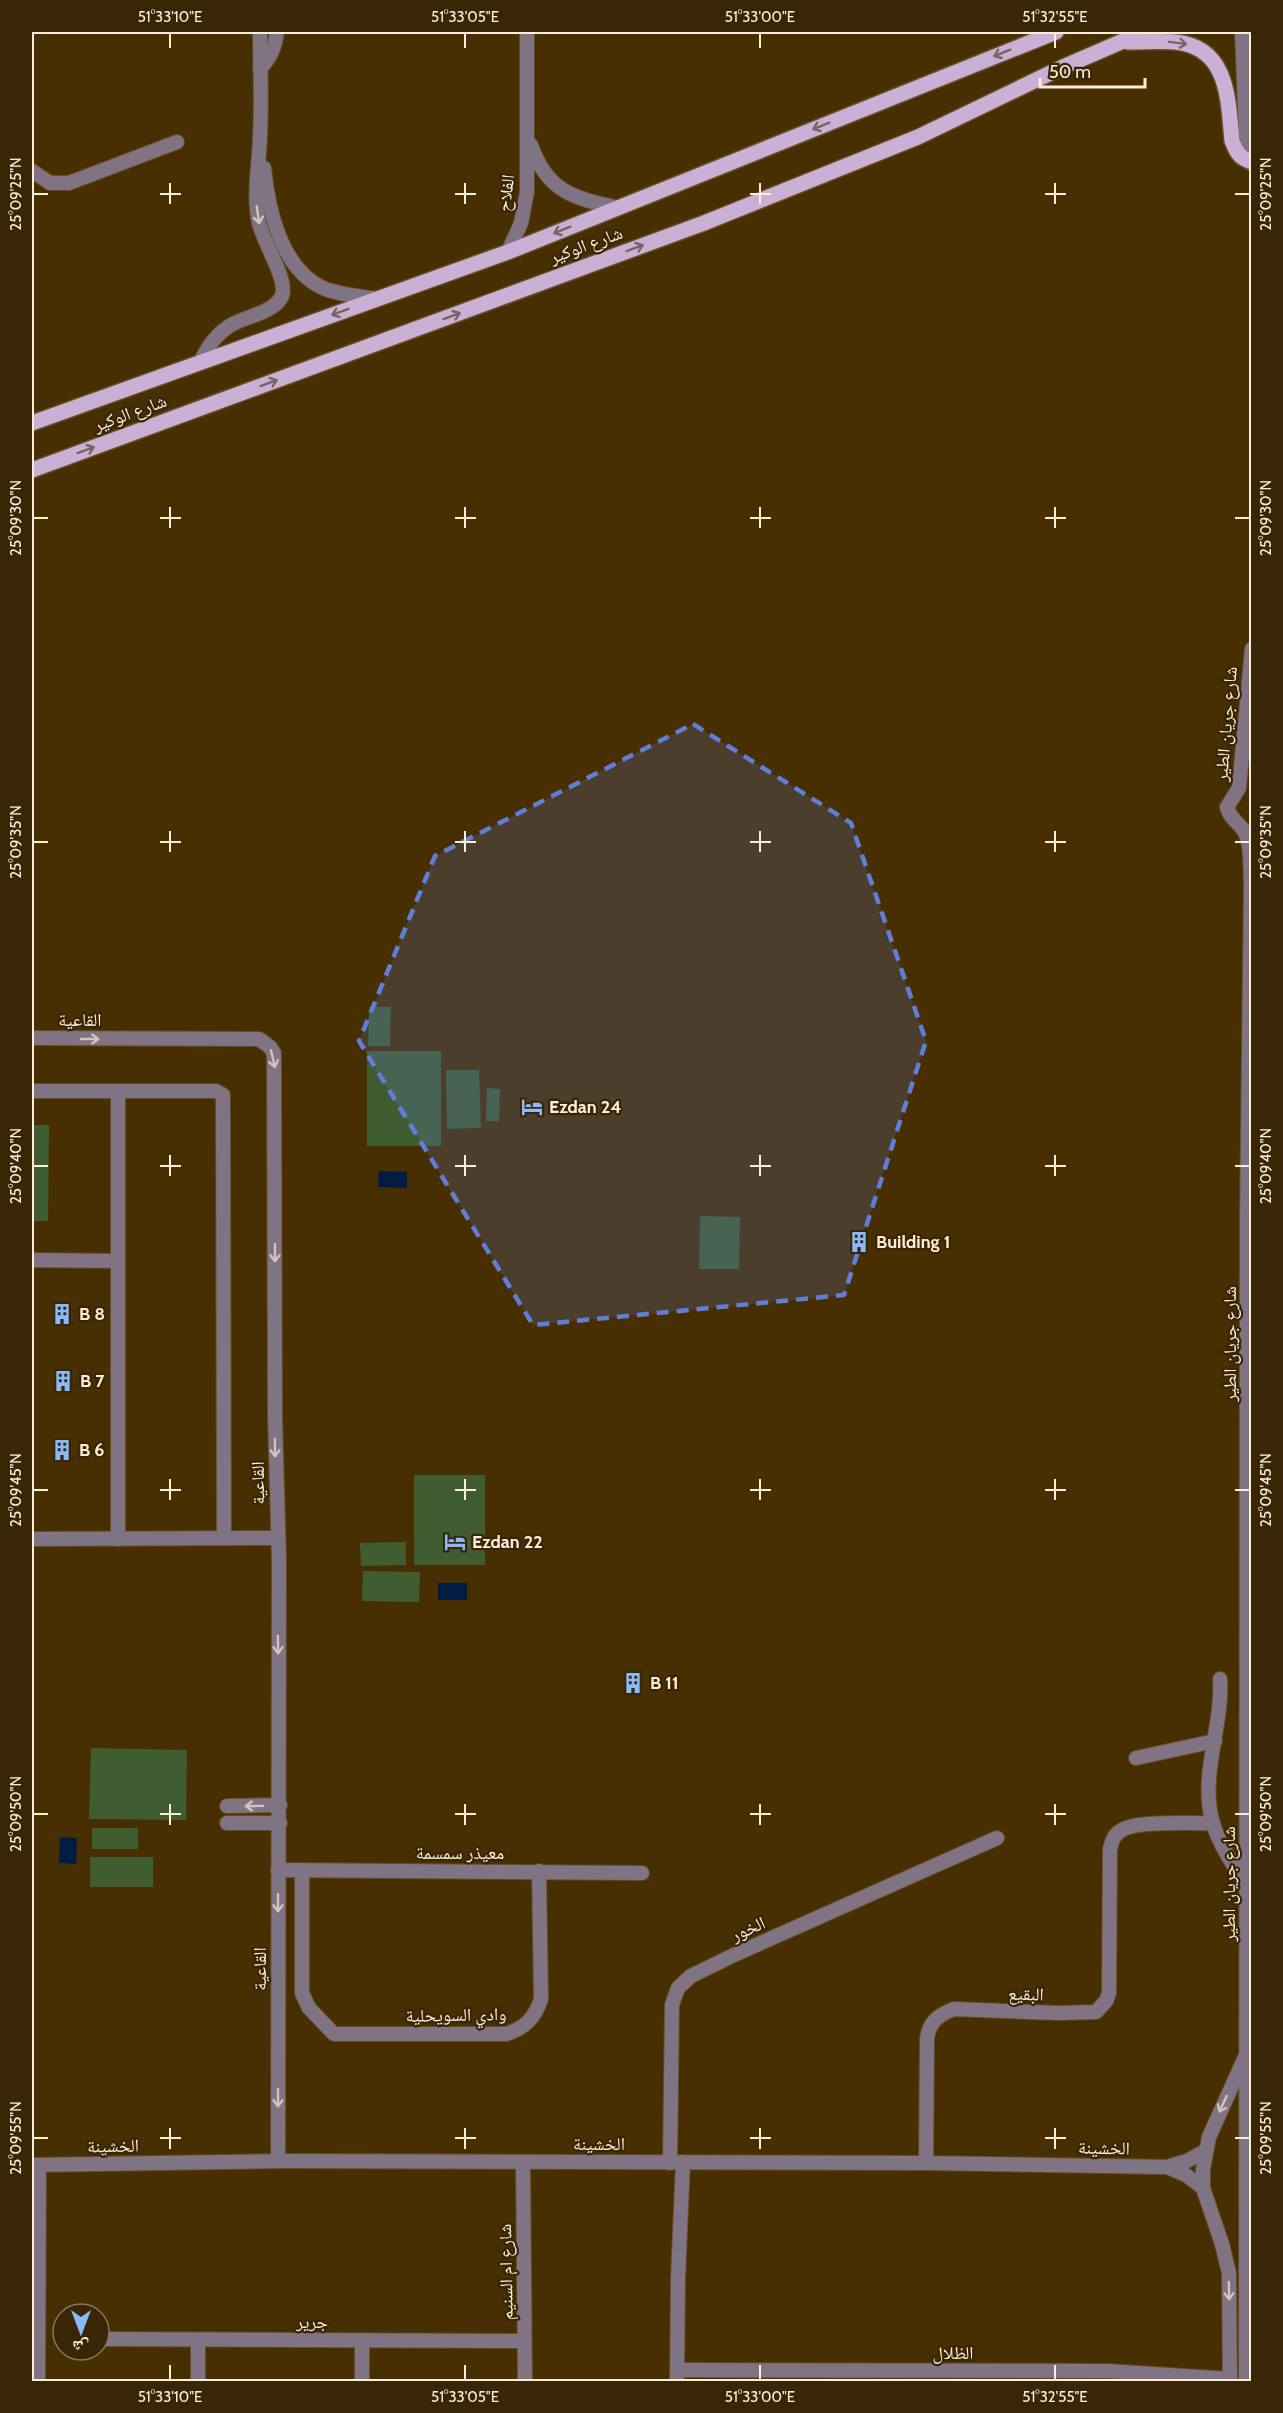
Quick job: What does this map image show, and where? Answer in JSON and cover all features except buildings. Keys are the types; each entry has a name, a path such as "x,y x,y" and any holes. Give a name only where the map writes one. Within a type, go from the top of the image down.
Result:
{"main road":[{"name":"شارع الوكير","path":"32,423 508,252 1056,32"},
{"name":"شارع الوكير","path":"32,470 704,223 918,137 1144,32"},
{"path":"1119,42 1176,42 1203,51 1219,70 1224,81 1235,149 1243,160 1251,163"},
{"path":"32,432 53,416"}],"street":[{"path":"200,363 218,335 234,323 272,307 284,290 282,276 266,248 259,222 256,195 261,136 260,32"},
{"path":"260,69 268,60 274,47 277,32"},
{"name":"الفلاح","path":"508,252 521,223 525,207 528,137 527,32"},
{"path":"1242,32 1246,134 1251,163"},
{"path":"261,136 272,209 285,249 294,265 312,281 333,292 377,299"},
{"name":"الفلاح","path":"528,137 543,171 561,189 585,200 618,208"},
{"path":"32,171 50,183 69,183 177,142"},
{"name":"شارع جريان الطير","path":"1246,2382 1247,1218 1251,884 1247,837 1229,815 1227,807 1239,788 1251,649"},
{"path":"1236,821 1251,824"},
{"name":"القاعية","path":"32,1038 259,1039 274,1053 275,1417 280,1805 278,2161"},
{"path":"32,1091 216,1091 224,1099 224,1539"},
{"path":"118,1091 118,1539"},
{"path":"32,1260 118,1261"},
{"path":"32,1539 278,1538"},
{"path":"1220,1678 1221,1708 1209,1786 1213,1823 1235,1868 1247,1886"},
{"path":"1136,1758 1215,1741"},
{"path":"227,1806 280,1805"},
{"path":"227,1823 280,1823"},
{"name":"البقيع","path":"926,2163 926,2050 931,2023 945,2012 954,2009 1089,2014 1096,2012 1106,2001 1109,1983 1110,1849 1117,1833 1131,1826 1213,1823"},
{"name":"الخور","path":"677,2376 678,2278 672,2005 675,1994 685,1980 736,1954 997,1838"},
{"name":"معيذر سمسمة","path":"278,1870 642,1873"},
{"name":"وادي السويحلية","path":"302,1870 302,1993 309,2008 334,2034 506,2034 519,2030 537,2012 541,1999 539,1872"},
{"name":"شارع جريان الطير","path":"1230,2380 1229,2273 1203,2188 1205,2151 1215,2121 1248,2051"},
{"name":"الخشينة","path":"35,2165 278,2161 926,2163 1167,2167 1187,2161 1205,2151"},
{"name":"شارع ام السنيم","path":"523,2162 525,2382"},
{"path":"35,2165 35,2342 38,2382"},
{"name":"الخشينة","path":"1167,2167 1186,2175 1203,2188"},
{"name":"جرير","path":"111,2339 524,2342"},
{"path":"198,2340 198,2382"},
{"path":"362,2341 362,2382"},
{"name":"الظلال","path":"677,2376 1107,2371 1230,2380"}],"highlighted area":[{"path":"693,724 851,823 926,1041 844,1295 533,1325 359,1041 435,856"}],"green space":[{"path":"369,1007 391,1007 390,1046 368,1046"},
{"path":"367,1051 441,1051 441,1146 367,1146"},
{"path":"446,1070 479,1070 481,1128 447,1129"},
{"path":"487,1088 500,1089 499,1121 486,1121"},
{"path":"32,1125 49,1125 48,1221 32,1221"},
{"path":"700,1216 740,1217 739,1269 699,1269"},
{"path":"414,1475 485,1475 485,1565 414,1565"},
{"path":"406,1542 406,1565 361,1566 360,1543"},
{"path":"363,1571 420,1572 419,1602 362,1601"},
{"path":"91,1748 187,1750 186,1820 89,1819"},
{"path":"92,1828 138,1828 138,1849 92,1849"},
{"path":"90,1857 153,1857 153,1887 90,1887"}],"water":[{"path":"379,1171 407,1172 407,1188 378,1187"},
{"path":"438,1583 467,1583 467,1600 438,1600"},
{"path":"60,1837 77,1838 76,1864 59,1863"}],"place":[{"name":"Ezdan 24","path":"532,1107"},
{"name":"Building 1","path":"859,1242"},
{"name":"B 8","path":"62,1314"},
{"name":"B 7","path":"63,1381"},
{"name":"B 6","path":"62,1450"},
{"name":"Ezdan 22","path":"455,1542"},
{"name":"B 11","path":"633,1683"}]}
